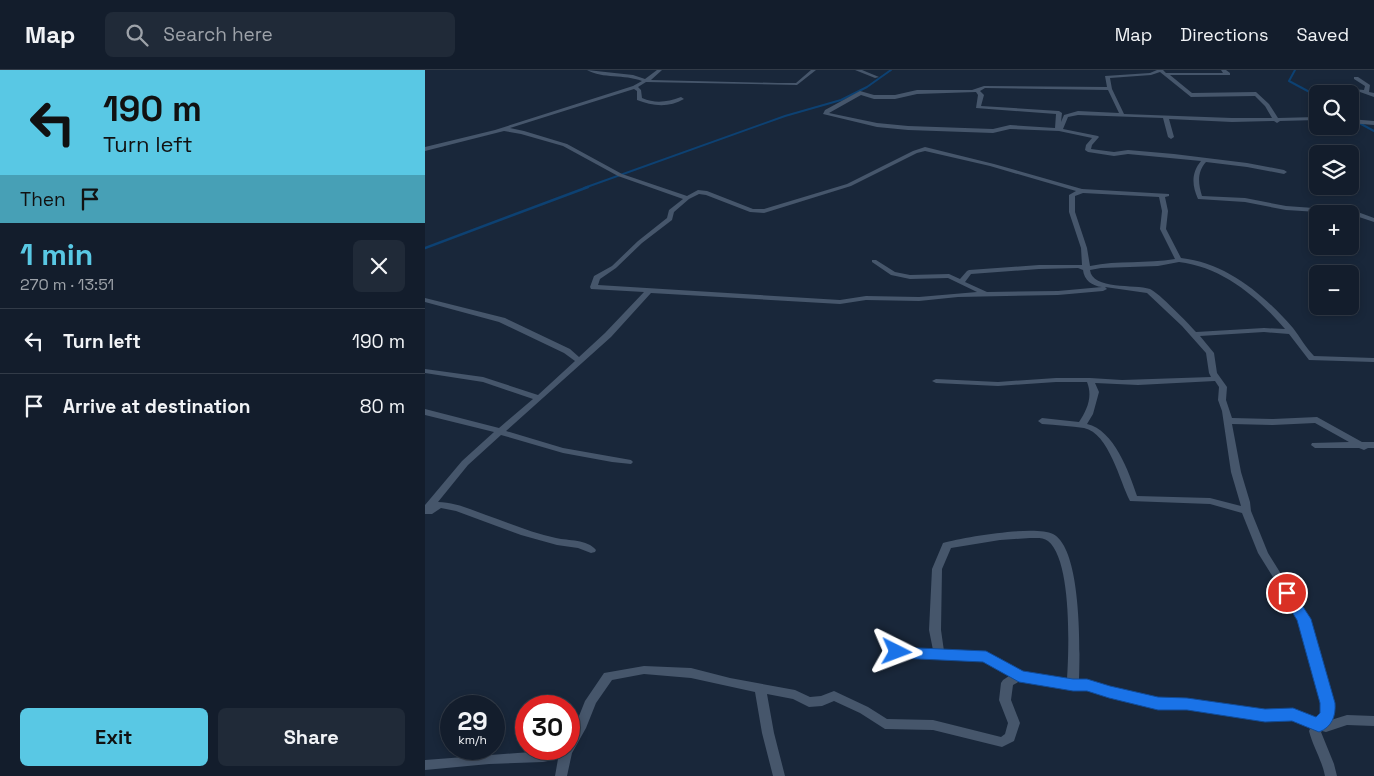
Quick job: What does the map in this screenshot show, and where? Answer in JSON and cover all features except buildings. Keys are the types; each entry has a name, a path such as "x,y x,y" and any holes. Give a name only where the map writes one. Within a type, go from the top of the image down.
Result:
{"street":[{"path":"589,70 627,74 647,81 797,84 814,70"},
{"path":"425,149 505,129 635,87 647,81 660,70"},
{"path":"857,70 877,77"},
{"path":"1122,115 1107,81 1109,76 1151,74 1161,70 1187,94 1194,96 1256,94 1267,105 1277,121"},
{"path":"1167,74 1228,74 1223,70"},
{"path":"1356,78 1368,86 1369,93 1359,93"},
{"path":"635,87 639,90 639,99 647,103 656,105 681,99"},
{"path":"977,90 981,95 978,107 1059,113 1057,130 1010,127 993,131 877,126 826,114 827,111 860,93 874,97 895,97 917,92 977,90 984,88 1110,89"},
{"path":"1284,172 1247,165 1135,152 1114,154 1088,150 1095,137 1059,130 1064,118 1072,114 1277,121 1309,119"},
{"path":"1166,118 1171,137"},
{"path":"1359,122 1373,123"},
{"path":"505,129 565,145 620,175 687,198"},
{"path":"1179,260 1163,229 1165,196 1083,191 992,165 925,149 915,152 849,185 764,211 752,211 707,193 698,192 671,211 670,219 640,242 614,267 597,278 594,287 839,302 866,298 919,299 985,293 1058,293 1113,288 1149,291 1194,334 1210,353 1213,373 1223,386 1222,400 1228,421 1236,472 1251,529 1263,553 1304,619 1328,703 1328,715 1315,731 1330,766 1331,776"},
{"path":"1204,161 1195,176 1200,198 1245,200 1286,208 1355,213 1374,220"},
{"path":"1083,191 1072,195 1072,212 1084,248 1087,275 1095,284 1113,288"},
{"path":"961,283 969,272 1039,267 1079,266 1087,269 1101,266 1158,264 1179,260 1197,261 1218,268 1266,303 1312,358 1374,360"},
{"path":"874,261 893,274 909,277 949,276 985,293"},
{"path":"425,511 465,463 608,336 649,291"},
{"path":"425,300 502,320 560,348 580,361"},
{"path":"1194,334 1264,330 1292,332"},
{"path":"427,373 475,378 539,398"},
{"path":"936,380 999,384 1056,380 1180,381 1200,378 1217,379"},
{"path":"1081,426 1089,414 1095,392 1090,380"},
{"path":"425,412 495,429 536,445 584,456 628,462"},
{"path":"1228,421 1273,422 1317,420 1364,447"},
{"path":"1042,421 1091,428 1105,440 1120,465 1133,499 1210,501 1246,511"},
{"path":"1315,444 1364,447 1374,445"},
{"path":"425,515 439,505 458,508 525,533 557,542 580,545 591,550"},
{"path":"939,655 935,630 937,569 947,545 985,538 1036,534 1049,536 1054,539 1064,558 1073,606 1075,650 1073,685"},
{"path":"897,652 986,657 1019,676 1073,685 1087,685 1158,703 1187,704 1265,715 1293,714 1326,727 1347,720 1374,721"},
{"path":"580,728 591,701 608,676 645,670 691,673 795,695 809,702 822,701 833,696 864,710 885,724 933,725 1002,742 1010,737 1014,723 1005,700 1007,683 1019,676"},
{"path":"760,688 779,776"},
{"path":"425,765 515,758"},
{"path":"561,776 565,760"}],"waterway":[{"path":"584,188 785,116 841,100 867,87 891,70"},
{"path":"1295,70 1289,81 1309,92"},
{"path":"1359,123 1374,131"},
{"path":"425,248 588,187"}],"route":[{"path":"897,652 986,657 1019,676 1073,685 1087,685 1158,703 1187,704 1265,715 1293,714 1319,725 1328,715 1328,703 1304,619 1287,593"}]}
